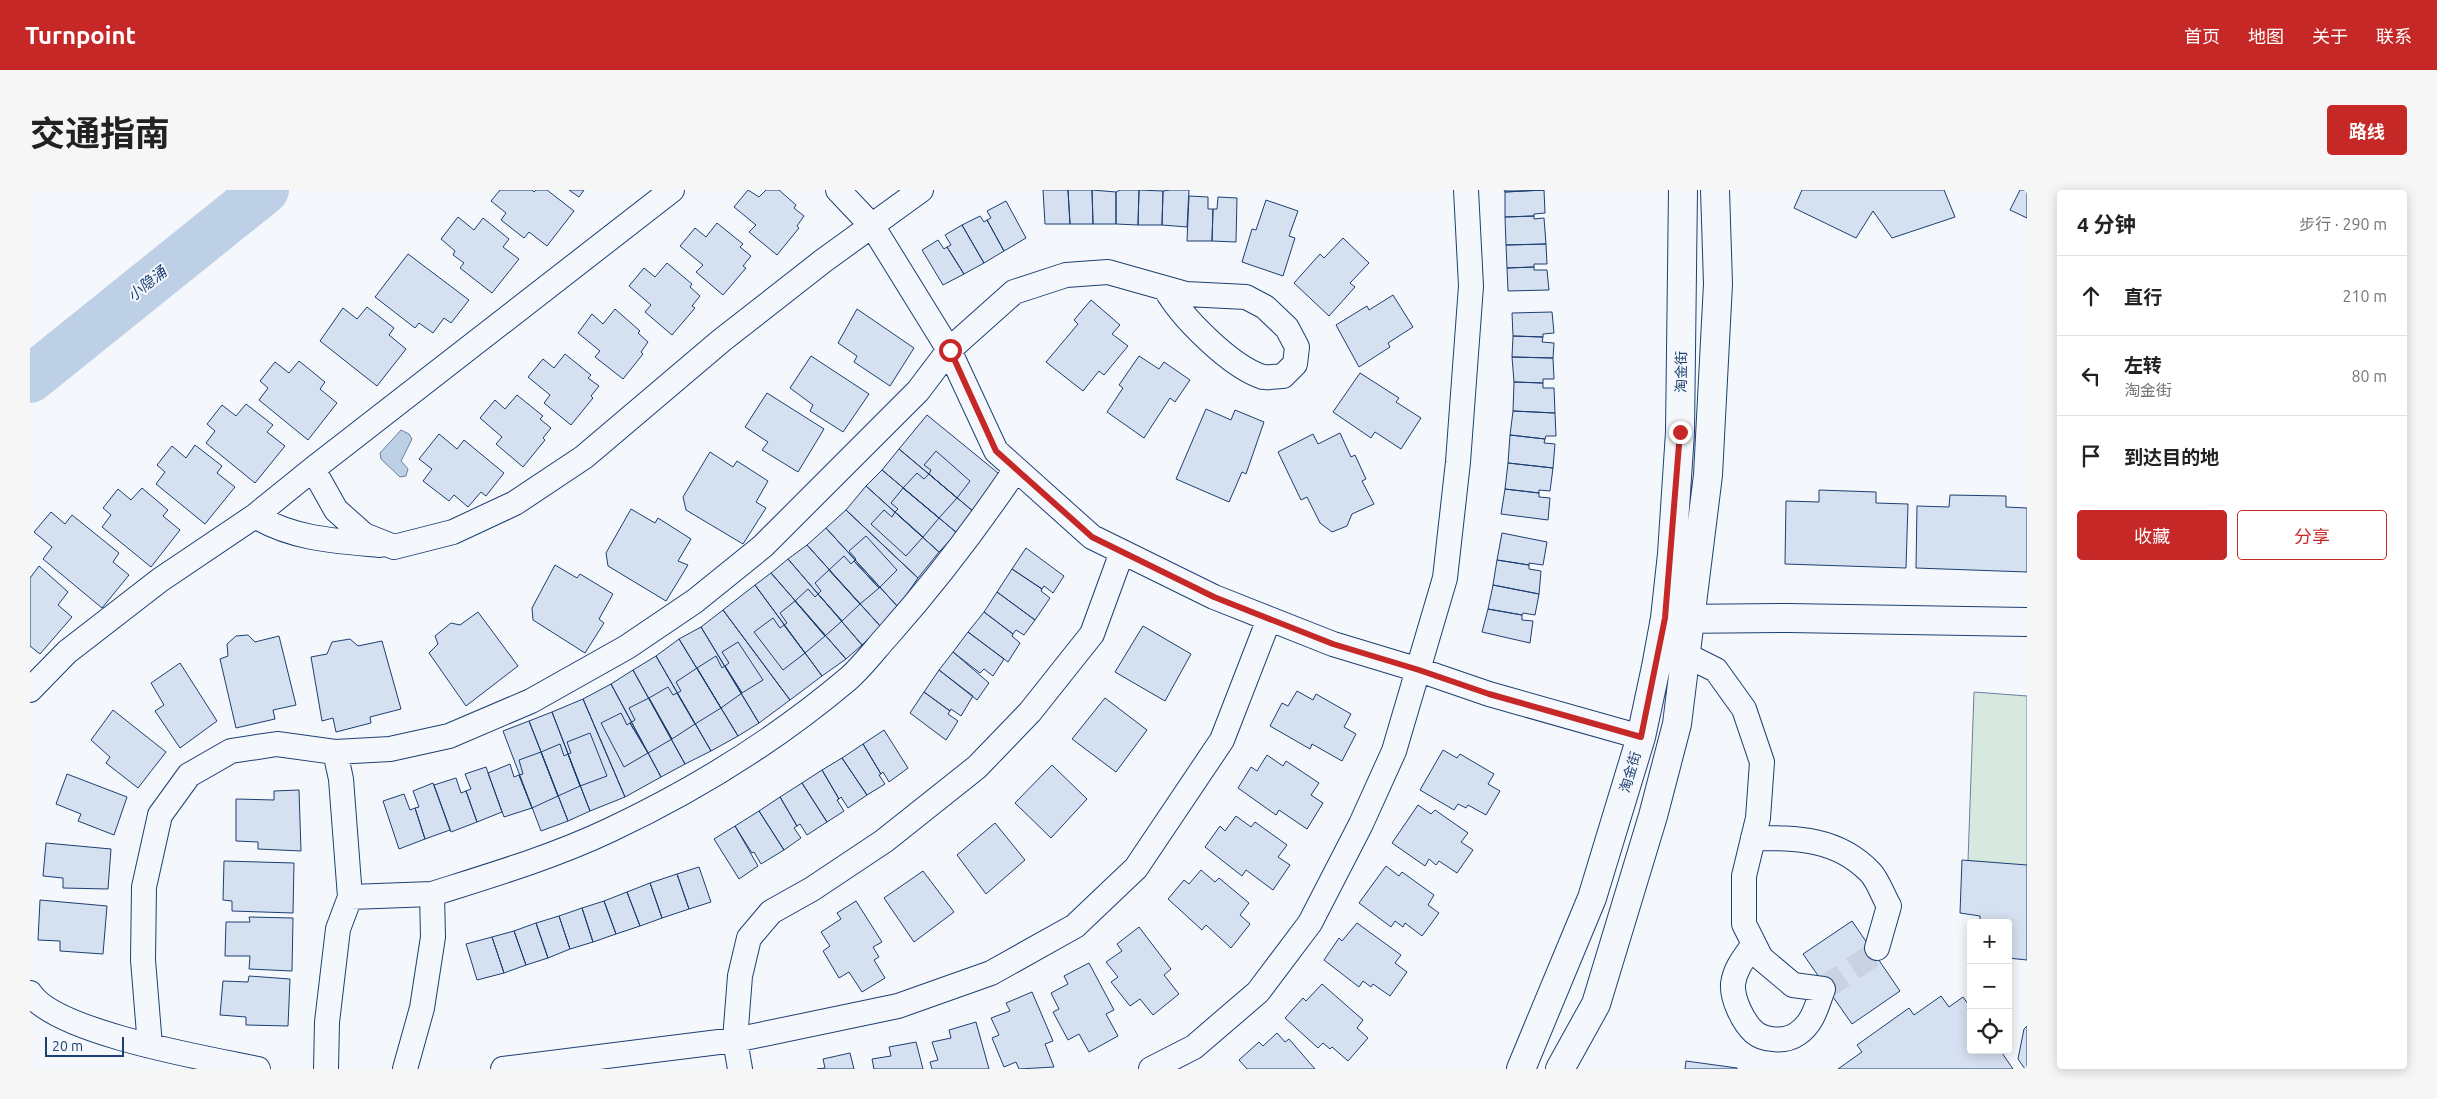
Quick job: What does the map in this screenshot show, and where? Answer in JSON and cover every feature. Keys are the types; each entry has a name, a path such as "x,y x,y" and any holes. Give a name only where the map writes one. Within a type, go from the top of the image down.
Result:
{"street":[{"path":"30,690 67,652 160,580 255,516 672,190"},
{"path":"838,190 873,227 950,350 996,451 1092,537 1214,597 1333,644 1489,694 1641,737"},
{"path":"255,516 274,528 315,539 394,547 453,532 515,503 584,457 722,340 921,190"},
{"path":"1151,1069 1194,1047 1258,992 1310,923 1361,824 1394,751 1445,578 1458,462 1471,286 1466,190"},
{"name":"淘金街","path":"1521,1069 1592,898 1678,619 1684,190"},
{"path":"1560,1069 1596,1004 1677,724 1686,655 1678,619 1708,475 1718,284 1715,190"},
{"path":"150,1046 142,960 144,887 160,816 189,775 231,752 277,744 335,752 390,749 449,736 531,701 627,648 695,601 763,546 918,391 950,350 1014,292 1066,275 1108,272 1166,288 1186,294 1246,297 1265,307 1288,328 1297,347 1295,364 1283,376 1264,377 1238,363 1201,333 1174,305 1166,288"},
{"path":"313,469 336,510 364,535 394,547"},
{"path":"350,897 432,894 524,865 610,830 690,788 767,741 850,678 913,607 985,516 1016,469"},
{"path":"740,1069 734,1040 740,976 749,938 771,912 884,841 977,768 1030,712 1092,634 1122,552"},
{"path":"1678,619 1788,618 2027,622"},
{"path":"502,1069 734,1040 898,1006 991,973 1075,926 1136,868 1222,740 1268,619"},
{"path":"1686,655 1716,670 1744,710 1762,762 1758,818 1744,876 1744,924 1754,944"},
{"path":"326,1069 327,1022 338,929 350,897 341,779 335,752"},
{"path":"1753,838 1799,838 1836,848 1870,872 1889,906 1877,948"},
{"path":"405,1069 422,1008 433,937 432,894"},
{"path":"30,994 71,1023 150,1046 258,1069"}],"shaded area":[{"path":"1974,692 2027,696 2027,866 1968,861"}],"water":[{"path":"401,430 409,434 412,439 401,461 408,469 406,476 400,477 381,459 380,453"}],"building":[{"path":"500,190 532,190 534,192 536,190 547,190 574,211 547,246 529,232 524,238 501,220 506,213 491,201"},
{"path":"569,190 584,190 579,197"},
{"path":"748,190 759,197 766,190 779,190 796,205 794,208 804,216 797,226 799,228 777,255 749,232 756,225 734,207"},
{"path":"1043,190 1068,190 1070,224 1045,224"},
{"path":"1068,190 1092,190 1093,224 1070,224"},
{"path":"1092,190 1116,192 1116,224 1093,224"},
{"path":"1120,190 1139,190 1138,225 1116,224 1116,192"},
{"path":"1139,190 1163,191 1162,225 1138,225"},
{"path":"1189,190 1187,227 1162,225 1163,191"},
{"path":"1504,190 1544,190 1505,192"},
{"path":"1544,190 1545,213 1534,214 1534,216 1505,217 1505,192"},
{"path":"1802,190 1944,190 1955,217 1892,238 1873,211 1856,238 1794,208"},
{"path":"2020,190 2027,190 2027,218 2010,210"},
{"path":"1189,196 1208,197 1208,209 1213,209 1212,241 1187,241"},
{"path":"1218,197 1237,198 1236,242 1212,241 1213,209 1217,209"},
{"path":"1266,200 1298,211 1289,236 1295,238 1283,276 1242,262 1252,229 1256,230"},
{"path":"1006,201 1026,238 1004,251 987,220 991,218 987,211"},
{"path":"980,216 984,222 987,220 1004,251 984,263 962,225"},
{"path":"1534,216 1534,219 1544,218 1546,244 1506,245 1505,217"},
{"path":"458,217 474,230 483,218 509,239 503,247 519,259 492,293 460,268 464,263 453,255 455,251 441,239"},
{"path":"717,223 743,244 740,247 751,256 743,266 746,268 723,295 696,272 703,265 680,246 695,228 706,237"},
{"path":"962,225 984,263 964,274 947,247 951,245 945,235"},
{"path":"1343,238 1369,263 1350,283 1355,287 1329,316 1294,283 1320,254 1324,258"},
{"path":"938,240 944,249 947,247 964,274 943,285 922,250"},
{"path":"1546,244 1547,264 1534,264 1534,267 1507,268 1506,245"},
{"path":"408,254 469,300 451,323 444,318 433,333 419,323 415,328 375,297"},
{"path":"667,263 692,284 690,287 700,296 692,306 695,308 672,335 645,312 651,305 629,286 644,268 655,277"},
{"path":"1534,267 1534,270 1547,270 1549,290 1508,291 1507,268"},
{"path":"1393,295 1413,327 1388,343 1390,347 1359,367 1336,325 1367,306 1369,310"},
{"path":"1091,300 1120,325 1112,334 1128,346 1104,375 1099,371 1083,391 1046,362 1078,324 1074,320"},
{"path":"367,307 394,328 389,335 406,349 377,386 320,341 343,308 357,319"},
{"path":"615,309 640,331 638,333 648,342 641,352 643,354 623,379 595,357 600,351 578,333 592,314 603,324"},
{"path":"857,309 914,348 890,386 854,362 857,356 838,343"},
{"path":"1552,312 1554,333 1543,334 1543,337 1513,336 1512,313"},
{"path":"1513,336 1543,337 1542,342 1554,343 1553,358 1512,357"},
{"path":"565,354 591,375 588,378 599,386 591,396 593,398 571,425 544,403 550,395 528,377 543,359 554,368"},
{"path":"811,356 869,394 843,432 810,411 813,405 790,388"},
{"path":"1139,356 1159,369 1164,362 1190,380 1175,402 1170,398 1144,438 1107,412 1123,388 1119,385"},
{"path":"1512,357 1553,358 1554,379 1543,379 1543,383 1514,382"},
{"path":"299,361 325,382 320,389 337,403 308,440 259,400 268,388 260,381 275,362 289,373"},
{"path":"1360,373 1399,398 1396,402 1421,418 1401,449 1375,432 1371,438 1333,412"},
{"path":"1514,382 1543,383 1543,388 1554,388 1555,413 1513,411"},
{"path":"767,393 824,429 798,472 762,450 768,442 745,427"},
{"path":"517,395 543,416 540,419 551,428 543,438 545,440 523,467 496,444 502,437 480,418 495,400 505,409"},
{"path":"246,404 273,425 267,432 285,446 255,483 206,443 215,431 207,424 222,405 236,416"},
{"path":"1206,409 1231,420 1235,410 1264,422 1246,474 1242,472 1229,502 1176,479"},
{"path":"1513,411 1555,413 1556,436 1546,436 1545,439 1510,435"},
{"path":"927,415 1003,477 974,512 899,449"},
{"path":"1340,433 1351,457 1355,455 1366,479 1362,481 1374,504 1352,514 1347,526 1332,532 1320,523 1307,497 1301,500 1278,452 1313,434 1318,444"},
{"path":"439,434 457,449 464,440 504,473 486,496 481,492 468,507 454,495 449,501 423,481 432,469 419,459"},
{"path":"1510,435 1545,439 1544,443 1555,444 1553,468 1508,463"},
{"path":"195,445 222,466 217,473 235,487 205,524 156,484 165,472 157,465 172,446 186,458"},
{"path":"899,449 974,512 957,533 882,470"},
{"path":"936,451 970,481 957,498 929,474 931,470 924,465"},
{"path":"710,452 733,467 737,461 768,481 756,502 766,508 743,544 686,510 683,497"},
{"path":"1508,463 1553,468 1550,491 1539,490 1539,493 1505,489"},
{"path":"882,470 957,533 939,552 866,486"},
{"path":"917,473 924,479 929,474 957,498 939,518 903,488"},
{"path":"866,486 939,552 918,578 846,510"},
{"path":"142,488 168,510 163,516 180,530 151,567 102,527 111,515 103,508 118,489 131,500"},
{"path":"903,488 939,518 923,537 895,512 898,509 891,503"},
{"path":"1505,489 1539,493 1539,497 1550,498 1548,520 1501,514"},
{"path":"1819,490 1876,492 1876,503 1908,504 1906,568 1785,564 1786,501 1819,502"},
{"path":"1950,495 2006,496 2006,507 2027,508 2027,572 1916,568 1917,506 1949,507"},
{"path":"631,509 655,523 658,518 691,539 678,561 688,565 666,601 608,566 606,553"},
{"path":"846,510 918,578 898,607 826,528"},
{"path":"884,510 892,517 895,512 923,537 906,556 871,524"},
{"path":"51,512 65,524 72,515 119,553 113,562 129,575 102,608 43,559 52,547 34,532"},
{"path":"826,528 898,607 881,627 807,545"},
{"path":"1502,533 1547,542 1543,565 1529,563 1529,565 1497,560"},
{"path":"866,536 897,570 879,588 854,561 856,559 849,551"},
{"path":"807,545 881,627 862,645 788,559"},
{"path":"1026,548 1064,576 1053,593 1044,586 1042,589 1012,569"},
{"path":"844,556 851,564 854,561 879,588 860,604 829,570"},
{"path":"788,559 862,645 846,659 771,573"},
{"path":"1497,560 1529,565 1529,569 1541,571 1539,594 1493,585"},
{"path":"555,565 577,578 580,574 613,594 599,619 604,623 585,653 533,620 532,608"},
{"path":"39,566 68,592 58,605 72,617 40,654 30,646 30,578"},
{"path":"1012,569 1042,589 1041,591 1050,598 1035,620 997,592"},
{"path":"829,570 860,604 842,621 818,594 821,591 815,583"},
{"path":"771,573 846,659 822,676 755,585"},
{"path":"755,585 822,676 790,700 723,610"},
{"path":"1493,585 1539,594 1535,615 1523,613 1522,615 1488,609"},
{"path":"808,589 815,597 818,594 842,621 825,636 795,601"},
{"path":"997,592 1035,620 1024,635 1016,630 1013,634 984,612"},
{"path":"795,601 825,636 805,653 784,625 787,623 780,613"},
{"path":"1488,609 1522,615 1522,620 1533,621 1530,643 1482,632"},
{"path":"723,610 790,700 759,723 701,627"},
{"path":"478,612 518,666 466,706 429,653 438,644 435,636 451,623 460,625"},
{"path":"984,612 1013,634 1012,636 1020,643 1008,662 968,632"},
{"path":"773,618 780,628 784,625 805,653 783,670 754,632"},
{"path":"1143,626 1191,654 1165,701 1115,672"},
{"path":"701,627 759,723 738,736 679,639"},
{"path":"968,632 1004,659 993,676 984,669 980,673 953,652"},
{"path":"248,635 255,642 279,636 296,705 273,710 275,719 236,728 220,659 228,656 227,644 236,636"},
{"path":"350,639 358,646 382,641 401,709 370,717 371,723 336,732 333,718 322,721 311,657 327,654 332,642"},
{"path":"679,639 738,736 711,751 656,656"},
{"path":"738,642 763,680 742,693 725,666 729,663 722,652"},
{"path":"953,652 989,683 977,700 939,670"},
{"path":"656,656 711,751 685,764 633,670"},
{"path":"716,656 722,668 725,666 742,693 721,708 697,668"},
{"path":"180,663 217,721 180,748 155,711 164,705 151,683"},
{"path":"697,668 721,708 695,724 677,693 681,691 676,682"},
{"path":"633,670 685,764 661,777 611,684"},
{"path":"939,670 973,696 961,716 951,709 950,711 924,692"},
{"path":"611,684 661,777 625,797 583,699"},
{"path":"668,687 673,695 677,693 695,724 672,739 649,698"},
{"path":"1297,691 1313,700 1316,694 1351,714 1344,727 1356,734 1342,761 1312,744 1310,749 1270,726 1282,703 1288,706"},
{"path":"924,692 950,711 948,714 958,721 946,740 910,713"},
{"path":"649,698 672,739 648,753 630,723 635,720 629,708"},
{"path":"1105,698 1147,730 1116,772 1072,739"},
{"path":"583,699 625,797 590,811 552,712"},
{"path":"113,710 166,752 138,788 106,763 110,757 91,740"},
{"path":"552,712 590,811 568,821 529,721"},
{"path":"621,713 627,725 630,723 648,753 624,767 601,723"},
{"path":"529,721 568,821 541,831 503,731"},
{"path":"884,730 908,768 889,782 883,772 881,774 863,744"},
{"path":"590,733 607,776 580,786 568,754 571,753 567,742"},
{"path":"560,744 564,756 568,754 580,786 558,796 541,752"},
{"path":"863,744 885,784 867,795 842,758"},
{"path":"1443,750 1457,758 1460,754 1494,774 1488,784 1500,791 1486,815 1468,805 1466,808 1458,804 1454,810 1420,790"},
{"path":"541,752 558,796 532,808 519,775 523,774 519,760"},
{"path":"1267,755 1283,766 1286,761 1319,783 1311,795 1323,803 1307,829 1279,810 1276,815 1238,788 1251,767 1257,771"},
{"path":"842,758 867,795 848,808 841,797 839,799 822,770"},
{"path":"510,764 514,777 519,775 532,808 504,817 488,773"},
{"path":"1052,765 1087,799 1051,838 1015,803"},
{"path":"486,767 502,812 477,822 466,791 471,789 465,774"},
{"path":"822,770 844,811 827,822 802,783"},
{"path":"67,774 127,797 114,835 78,821 81,814 56,804"},
{"path":"456,778 461,793 466,791 477,822 451,832 434,785"},
{"path":"433,783 450,830 425,839 415,808 419,807 413,791"},
{"path":"802,783 827,822 807,835 800,824 797,826 780,797"},
{"path":"299,790 301,851 258,849 258,842 236,841 236,799 274,800 274,791"},
{"path":"404,794 410,810 415,808 425,839 399,849 383,801"},
{"path":"780,797 797,826 794,828 801,838 784,850 759,811"},
{"path":"1418,805 1431,814 1435,810 1468,833 1461,842 1473,850 1457,873 1439,861 1436,865 1429,859 1425,866 1392,843"},
{"path":"759,811 784,850 761,864 735,826"},
{"path":"1236,816 1251,827 1255,822 1287,845 1278,857 1290,865 1273,890 1246,870 1242,876 1205,847 1220,826 1225,831"},
{"path":"995,823 1025,860 986,894 957,855"},
{"path":"735,826 758,866 739,879 714,839"},
{"path":"46,843 111,849 108,889 63,888 63,878 43,876"},
{"path":"1962,860 2027,865 2027,960 2012,958 2012,919 1980,919 1980,916 1960,913"},
{"path":"224,861 294,863 293,913 232,911 232,901 223,900"},
{"path":"1386,866 1399,876 1402,872 1434,895 1428,905 1439,913 1422,936 1405,923 1403,927 1395,921 1391,927 1359,903"},
{"path":"699,867 711,902 689,909 677,874"},
{"path":"1201,870 1215,882 1219,878 1249,903 1240,915 1250,924 1231,948 1206,925 1202,930 1168,899 1184,880 1189,884"},
{"path":"923,871 954,912 914,942 884,898"},
{"path":"677,874 689,909 662,918 650,883"},
{"path":"650,883 662,918 640,926 627,892"},
{"path":"627,892 640,926 616,934 604,901"},
{"path":"40,900 107,906 103,954 60,951 60,941 38,940"},
{"path":"604,901 616,934 593,942 582,908"},
{"path":"856,901 882,942 873,947 879,957 874,960 885,978 862,992 849,972 839,978 823,951 830,946 821,932 841,919 837,913"},
{"path":"582,908 593,942 570,949 559,916"},
{"path":"559,916 570,949 548,958 536,923"},
{"path":"249,917 293,918 292,971 249,969 250,956 225,956 226,922 250,922"},
{"path":"1852,921 1900,991 1852,1024 1803,954"},
{"path":"536,923 548,958 526,965 514,931"},
{"path":"1357,923 1401,955 1395,963 1407,972 1390,996 1373,984 1371,987 1363,981 1359,987 1324,960 1339,938 1342,941"},
{"path":"1139,927 1171,969 1164,975 1179,994 1153,1015 1140,999 1130,1006 1111,982 1118,977 1106,962 1122,951 1117,944"},
{"path":"514,931 526,965 504,973 492,937"},
{"path":"492,937 504,973 477,980 466,944"},
{"path":"1089,963 1114,1010 1106,1014 1118,1036 1089,1052 1079,1034 1068,1040 1053,1012 1059,1009 1051,993 1068,984 1064,976"},
{"path":"249,976 290,979 288,1026 246,1025 246,1017 220,1015 223,981 248,982"},
{"path":"1322,984 1363,1020 1357,1028 1368,1038 1348,1061 1332,1047 1330,1049 1323,1043 1318,1048 1285,1018 1303,998 1306,1001"},
{"path":"1032,992 1053,1041 1045,1044 1054,1067 1019,1069 1016,1062 1004,1067 992,1038 999,1035 991,1018 1010,1011 1006,1003"},
{"path":"1941,996 1949,1007 1963,997 1967,1002 1967,1054 2003,1054 2013,1069 1838,1069 1862,1052 1857,1045 1909,1008 1914,1015"},
{"path":"976,1022 989,1069 932,1069 930,1062 938,1060 932,1042 951,1038 949,1030"},
{"path":"2027,1026 2027,1069 2025,1069 2018,1059 2024,1029"},
{"path":"1277,1033 1285,1042 1289,1039 1315,1069 1247,1069 1239,1060 1259,1042 1263,1046"},
{"path":"916,1042 923,1069 874,1069 872,1059 891,1056 889,1047"},
{"path":"850,1053 854,1069 817,1069 825,1068 823,1059"},
{"path":"1686,1061 1737,1068 1737,1069 1685,1069"}],"waterway":[{"name":"小隐涌","path":"30,379 265,190"}],"tunnel":[{"path":"1823,989 1874,954 1877,948"}],"route":[{"path":"950,350 996,451 1092,537 1214,597 1333,644 1489,694 1641,737 1665,618 1672,554 1680,432"}]}
